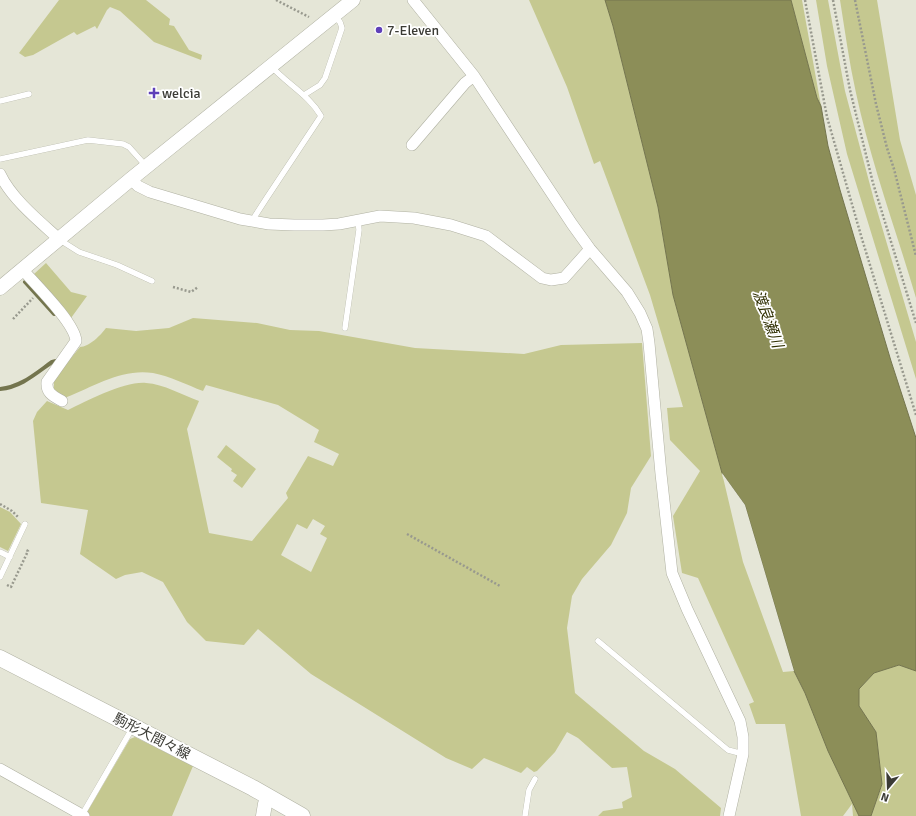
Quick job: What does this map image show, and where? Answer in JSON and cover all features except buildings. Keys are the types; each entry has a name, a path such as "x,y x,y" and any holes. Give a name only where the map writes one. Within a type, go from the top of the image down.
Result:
{"main road":[{"name":"駒形大間々線","path":"0,658 268,796 302,816"}],"street":[{"path":"3,283 353,0"},
{"path":"413,0 474,76 590,249 634,302 647,329 672,569 687,610 740,722 743,737 743,754 728,816"},
{"path":"412,145 465,83 474,76"},
{"path":"0,174 13,193 58,238"},
{"path":"130,179 138,186 150,192 254,222 294,226 339,224 380,216 414,218 451,224 486,236 546,280 564,278 590,249"},
{"path":"22,269 66,320 76,337 76,341 47,382 48,392 52,396 62,401"},
{"path":"0,769 77,814"},
{"path":"263,816 268,796"}],"lane":[{"path":"304,95 320,85 325,78 342,28 340,22 334,15"},
{"path":"254,222 255,216 321,118 321,115 304,95 277,73 271,66"},
{"path":"0,101 29,94"},
{"path":"0,159 88,140 123,144 129,147 146,167"},
{"path":"345,328 359,230 358,220"},
{"path":"58,238 79,252 117,265 152,281"},
{"path":"0,577 25,524"},
{"path":"0,552 10,557"},
{"path":"598,642 728,750 743,754"},
{"path":"77,814 133,726"},
{"path":"525,816 529,790 535,778"}],"path":[{"path":"276,0 312,19"},
{"path":"806,0 827,117 860,232 916,415"},
{"path":"833,0 850,90 873,183 916,323"},
{"path":"855,0 876,104 916,256"},
{"path":"173,287 191,292 198,287"},
{"path":"13,319 35,296"},
{"path":"0,504 12,511 25,524"},
{"path":"407,534 500,586"},
{"path":"7,585 11,587 28,551 26,550"}],"shaded area":[{"path":"59,0 146,0 170,19 169,25 174,26 189,50 202,55 201,60 154,42 120,11 110,7 97,29 95,26 77,35 74,32 33,55 25,57 19,53"},
{"path":"529,0 605,0 613,26 658,207 673,295 722,473 743,562 783,672 794,671 805,693 828,751 859,816 853,816 852,804 843,816 801,816 785,724 756,724 749,704 754,702 698,578 682,573 673,516 700,471 670,440 667,408 683,407 650,295 600,161 594,164 567,87"},
{"path":"791,0 802,0 821,106 817,98"},
{"path":"816,0 828,0 845,91 874,200 916,342 916,379 847,154 827,66"},
{"path":"840,0 877,0 900,140 916,195 916,298 876,171 862,119 851,70"},
{"path":"46,263 71,292 87,296 71,318 35,277 34,274"},
{"path":"193,318 257,323 290,330 319,331 415,348 524,354 561,345 642,343 651,456 631,488 627,513 611,545 582,579 572,596 567,628 575,693 644,751 675,769 721,808 720,816 598,816 603,811 623,808 622,802 632,797 627,767 612,768 578,738 567,732 555,752 537,771 534,772 527,767 521,773 484,758 472,769 446,758 311,674 258,629 244,645 206,641 187,622 163,582 142,572 125,575 116,579 80,554 88,510 41,503 33,421 37,412 47,401 68,410 117,388 137,383 146,383 166,388 199,401 187,429 209,533 252,541 288,498 286,493 308,456 333,466 339,454 314,442 319,430 278,405 206,385 203,391 166,376 142,372 120,375 67,397 63,397 54,389 54,379 80,347 91,343 106,328 136,331 169,328","holes":["313,519 325,526 320,534 327,538 311,572 281,555 297,524 307,529"]},
{"path":"226,445 256,469 242,488 233,481 237,475 217,457"},
{"path":"0,507 10,512 21,524 8,551 0,547"},
{"path":"899,665 916,671 916,816 871,816 882,785 876,732 859,706 859,689 874,673"},
{"path":"135,737 193,766 172,816 90,816 86,814 130,739"}],"water":[{"name":"渡良瀬川","path":"605,0 791,0 817,98 821,106 828,146 840,190 891,361 916,438 916,671 899,665 874,673 859,689 859,706 876,732 882,784 871,816 859,816 828,751 805,693 794,671 745,505 722,473 673,295 658,207 613,26"}],"pier":[{"path":"722,473 745,505 794,671 792,671 743,506 723,478"}],"waterway":[{"path":"25,282 54,314"},
{"path":"0,389 15,386 52,362 56,361"}],"place":[{"name":"7-Eleven","path":"379,30"},
{"name":"welcia","path":"154,93"}]}
